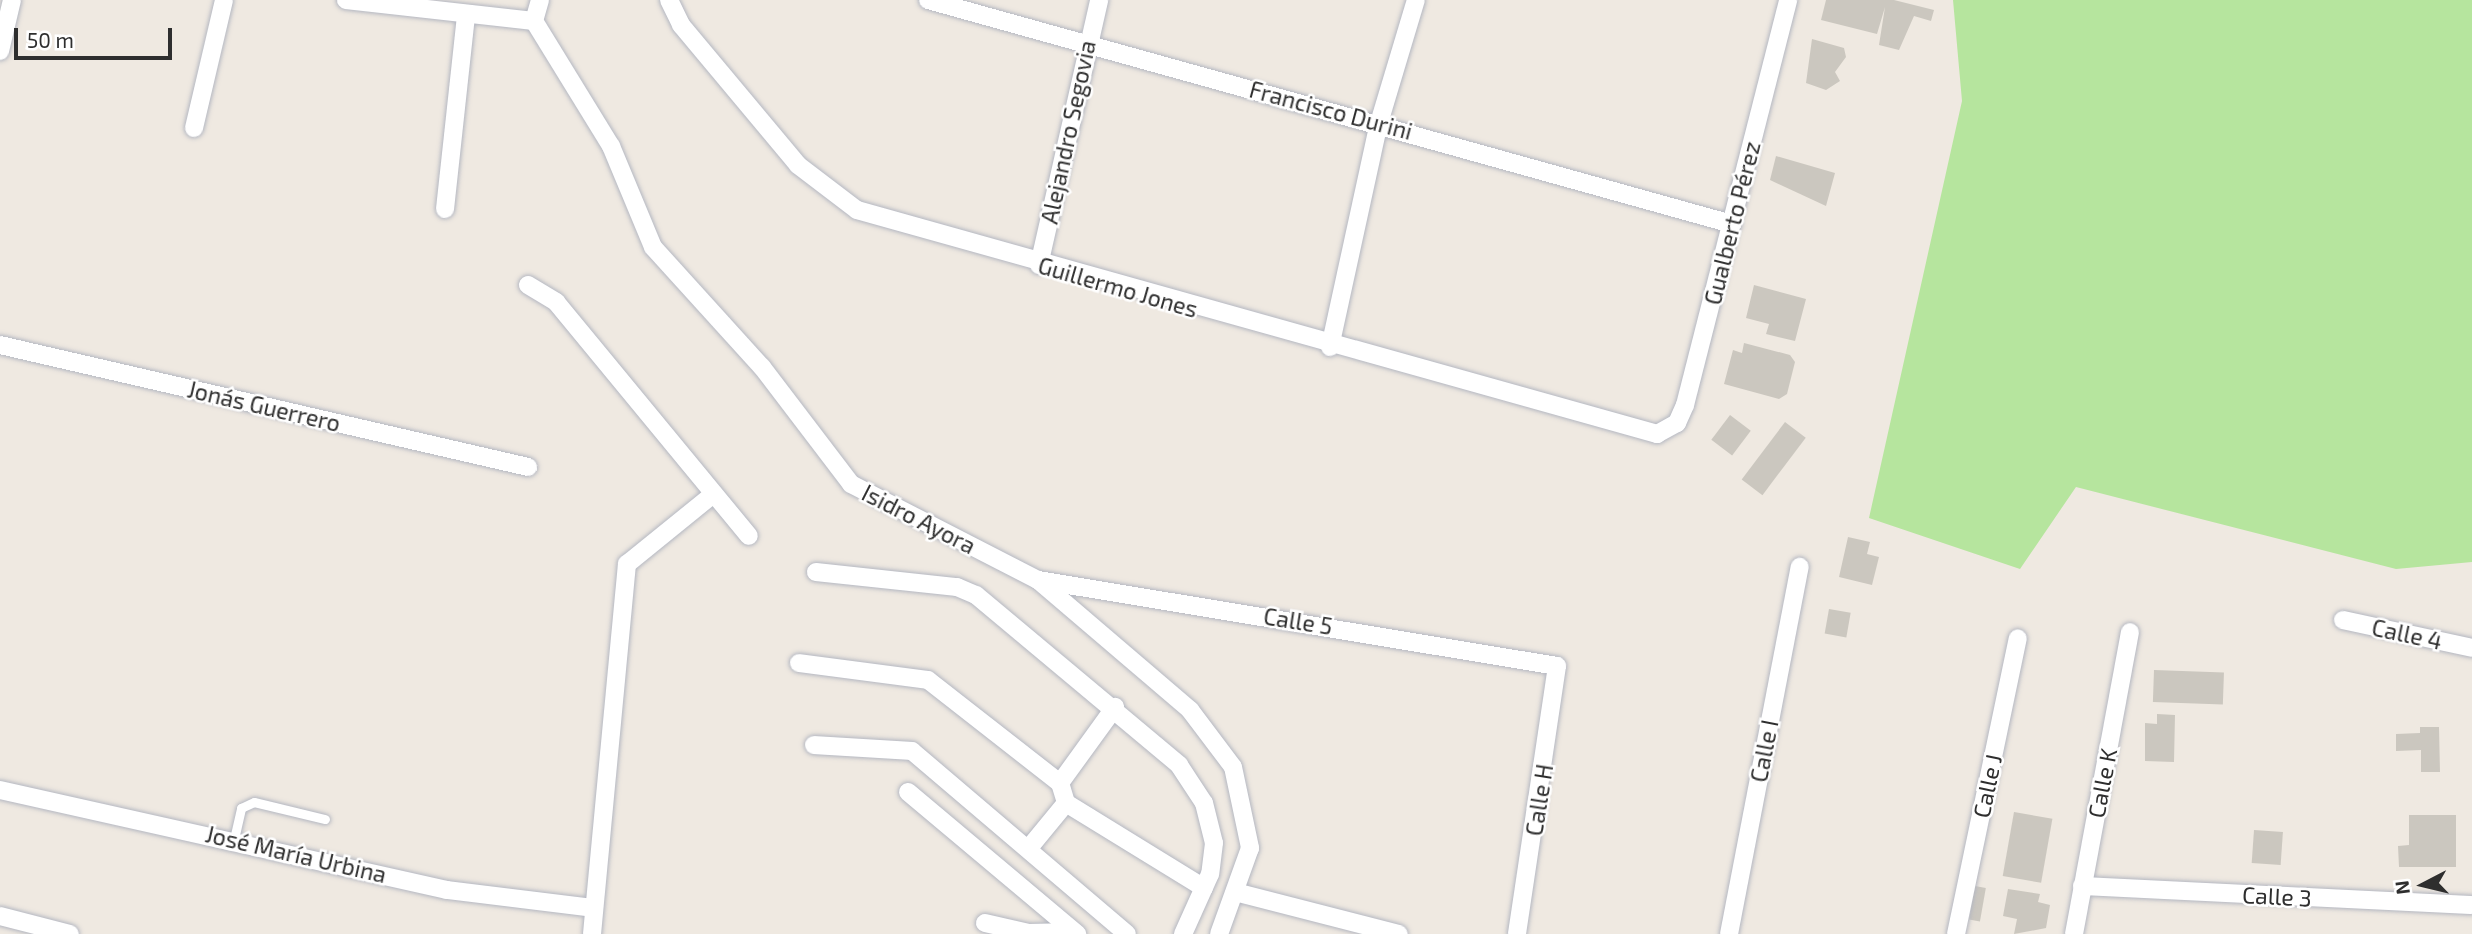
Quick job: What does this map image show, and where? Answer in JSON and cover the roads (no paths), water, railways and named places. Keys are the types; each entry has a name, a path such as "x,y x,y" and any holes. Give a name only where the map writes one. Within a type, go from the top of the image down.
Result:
{"street":[{"path":"0,51 12,0"},
{"path":"194,128 224,0"},
{"path":"346,0 466,17 534,21 540,0"},
{"name":"Guillermo Jones","path":"668,0 681,25 748,105 826,189 857,210 1039,265 1330,347 1657,433"},
{"name":"Francisco Durini","path":"928,0 1379,123 1732,224"},
{"name":"Alejandro Segovia","path":"1039,265 1087,42 1099,0"},
{"path":"1330,347 1379,123 1416,0"},
{"name":"Gualberto Pérez","path":"1657,433 1677,423 1685,405 1788,0"},
{"path":"445,209 466,17"},
{"name":"Isidro Ayora","path":"534,21 611,146 653,247 762,367 851,484 1038,580 1190,710 1233,767 1250,848 1219,934"},
{"path":"528,285 556,302 711,496 749,536"},
{"name":"Jonás Guerrero","path":"0,345 528,467"},
{"path":"592,934 627,564 711,496"},
{"name":"Calle I","path":"1729,934 1800,567"},
{"path":"816,572 968,591 1115,707 1179,765 1204,803 1214,843 1204,888 1183,934"},
{"name":"Calle 5","path":"1038,580 1557,666"},
{"name":"Calle 4","path":"2343,620 2472,648"},
{"name":"Calle K","path":"2074,934 2130,632"},
{"name":"Calle J","path":"1955,934 2018,638"},
{"path":"799,663 928,680 1060,783 1066,803 1204,888"},
{"name":"Calle H","path":"1517,934 1557,666"},
{"path":"1060,783 1115,707"},
{"path":"814,744 912,751 1127,934"},
{"name":"José María Urbina","path":"0,790 234,839 447,890 594,908"},
{"path":"908,792 1075,933"},
{"path":"1029,848 1066,803"},
{"name":"Calle 3","path":"2082,886 2472,905"},
{"path":"1235,892 1399,934"},
{"path":"0,916 70,934"},
{"path":"985,923 1029,933 1075,933"}],"lane":[{"path":"234,839 241,808 254,802 325,819"}]}
